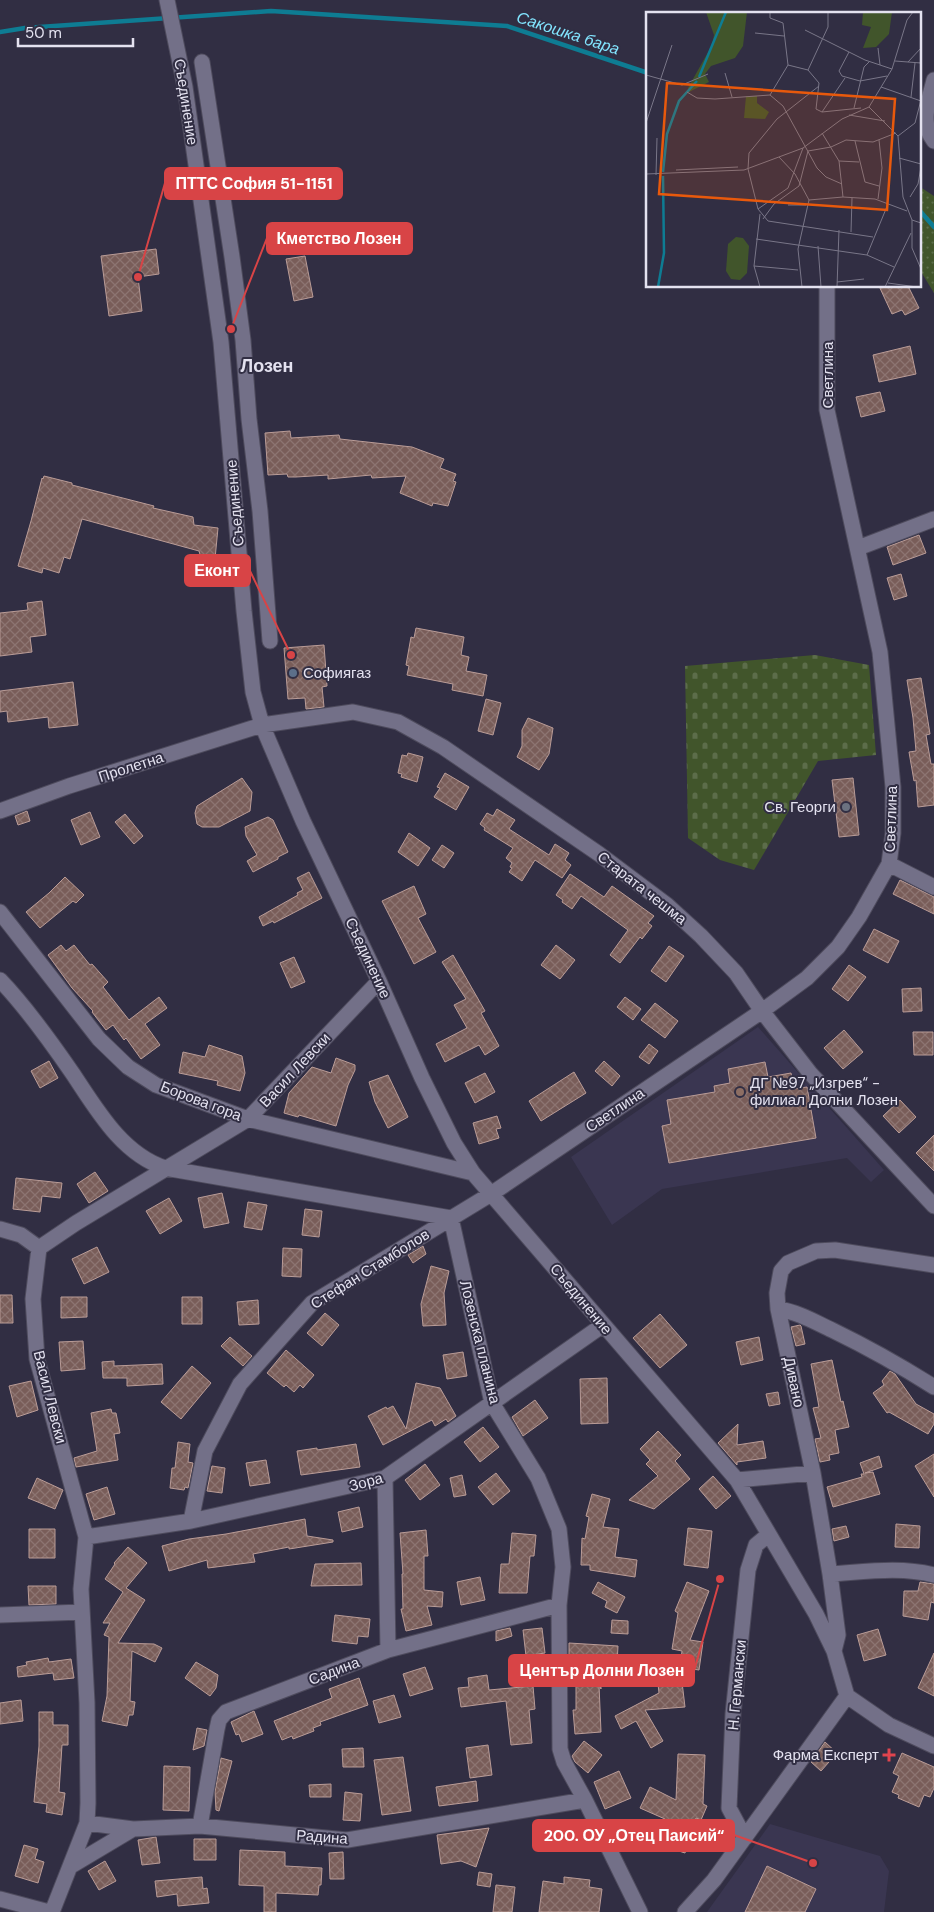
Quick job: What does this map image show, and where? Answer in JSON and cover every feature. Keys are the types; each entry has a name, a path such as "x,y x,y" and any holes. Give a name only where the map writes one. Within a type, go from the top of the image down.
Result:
{"street":[{"name":"Съединение","path":"167,0 185,87 220,334 244,612 253,692 262,725 303,821 454,1143 473,1173 737,1480 816,1614 834,1651 847,1696"},
{"path":"202,62 243,340 249,419 260,511 270,641"},
{"path":"934,80 925,124 934,141"},
{"name":"Светлина","path":"491,1194 762,1011 807,978 838,947 859,917 889,864 893,787 880,652 827,410 827,288"},
{"path":"858,548 934,519"},
{"name":"Старата чешма","path":"262,725 353,712 398,722 443,747 599,854 667,906 701,936 736,973 762,1011 810,1073 934,1206"},
{"name":"Пролетна","path":"0,811 69,786 262,725"},
{"path":"889,864 934,887"},
{"name":"Борова гора","path":"0,912 99,1039 128,1067 156,1085 248,1119 473,1173"},
{"path":"0,980 15,996 112,1130 149,1163 165,1168 452,1218"},
{"name":"Васил Левски","path":"50,1912 71,1866 86,1823 89,1780 81,1589 86,1537 38,1359 33,1299 39,1248 165,1168 248,1119 379,981"},
{"name":"Стефан Стамболов","path":"191,1521 205,1451 240,1384 312,1303 491,1194"},
{"name":"Лозенска планина","path":"452,1218 492,1403 538,1478 558,1529 563,1567 559,1605 560,1749 564,1762 585,1800 640,1912"},
{"path":"0,1229 21,1235 39,1248"},
{"name":"Дивано","path":"834,1651 838,1635 830,1574 813,1473 778,1309 777,1293 781,1271 788,1262 816,1251 835,1250 934,1265"},
{"path":"778,1309 790,1311 843,1335 901,1366 934,1387"},
{"name":"Зора","path":"86,1537 191,1521 386,1478 603,1325"},
{"path":"737,1480 813,1473"},
{"path":"386,1478 388,1650"},
{"name":"Н. Германски","path":"745,1838 729,1808 734,1714 748,1570 756,1545 768,1535"},
{"path":"830,1574 876,1571 924,1572 934,1575"},
{"name":"Садина","path":"200,1826 219,1720 226,1712 388,1650 559,1605"},
{"path":"0,1615 82,1612"},
{"path":"686,1912 714,1880 847,1696 889,1725 934,1746"},
{"name":"Радина","path":"86,1823 133,1829 200,1826 347,1840 585,1800"},
{"path":"71,1866 133,1829"},
{"path":"0,1899 50,1912"}],"shaded area":[{"name":"ДГ №97 „Изгрев“ - филиал Долни Лозен","path":"758,1027 884,1170 871,1182 847,1158 662,1189 612,1225 571,1157"},
{"path":"770,1824 880,1856 889,1871 884,1912 707,1912"}],"green space":[{"path":"922,188 934,196 934,293 922,273"},
{"path":"815,655 869,665 876,755 818,761 754,870 720,860 688,838 685,666"}],"building":[{"path":"156,249 159,274 138,277 142,311 109,316 101,256"},
{"path":"305,256 313,297 294,301 286,259"},
{"path":"880,288 909,288 919,308 905,315 902,310 892,314"},
{"path":"910,346 916,374 879,382 873,355"},
{"path":"880,392 885,411 861,417 856,397"},
{"path":"290,431 291,438 339,435 340,439 412,447 444,459 440,468 456,474 453,481 456,482 448,506 433,503 432,506 400,493 406,476 372,478 371,475 328,479 328,475 288,477 287,474 268,475 265,433"},
{"path":"44,476 154,506 153,508 193,517 194,525 218,528 215,559 201,558 199,551 82,519 70,559 64,557 59,573 43,568 42,573 18,566"},
{"path":"919,535 926,553 893,565 887,547"},
{"path":"901,574 907,596 894,600 887,578"},
{"path":"42,601 46,635 30,637 32,652 0,656 0,613 28,610 27,603"},
{"path":"416,628 464,637 461,655 469,657 466,671 487,675 483,696 452,690 453,684 407,675 409,666 406,665 411,637 414,638"},
{"path":"324,645 327,686 322,687 324,707 306,709 305,698 288,699 284,648"},
{"path":"921,678 930,734 926,735 931,764 934,764 934,805 918,807 916,780 914,781 909,752 916,751 907,680"},
{"path":"73,682 78,725 49,728 48,717 8,722 7,711 0,712 0,691"},
{"path":"486,699 501,703 493,735 478,731"},
{"path":"528,718 553,728 549,754 539,770 517,757 522,746 522,730"},
{"path":"408,753 423,757 417,782 401,777 402,774 398,773 402,755 407,756"},
{"path":"445,773 469,787 456,810 434,797 440,788 437,787"},
{"path":"242,778 252,792 250,811 219,827 202,827 197,824 195,813 197,806"},
{"name":"Св. Георги","path":"853,778 859,835 839,837 832,780"},
{"path":"497,809 515,820 509,829 549,855 555,844 569,853 565,860 571,865 562,878 535,860 522,881 509,872 512,868 510,867 512,863 506,858 513,848 484,830 485,828 480,824 487,813 493,816"},
{"path":"27,811 30,821 18,825 15,816"},
{"path":"90,812 100,837 81,845 71,820"},
{"path":"125,814 143,836 134,844 115,822"},
{"path":"268,817 273,820 288,852 253,872 247,861 257,855 246,836 245,827"},
{"path":"409,833 430,848 418,866 398,852"},
{"path":"442,845 454,853 444,868 432,860"},
{"path":"309,872 322,898 274,923 273,921 263,926 259,917 298,895 297,893 303,890 297,878"},
{"path":"570,874 604,897 612,886 654,916 648,923 652,926 642,939 640,937 620,963 610,955 628,930 581,896 572,909 562,902 563,900 556,895"},
{"path":"65,877 84,895 76,903 73,901 40,928 26,912"},
{"path":"900,880 934,897 934,914 893,894"},
{"path":"414,886 426,914 418,918 436,952 414,964 382,901"},
{"path":"874,929 899,941 888,963 863,950"},
{"path":"61,945 66,951 74,945 90,965 92,964 108,982 103,987 129,1020 159,997 167,1008 145,1024 160,1045 141,1059 126,1038 124,1040 113,1025 106,1030 48,955"},
{"path":"556,945 575,960 560,979 541,965"},
{"path":"669,946 684,956 666,982 651,971"},
{"path":"453,955 485,1011 481,1013 499,1046 485,1055 479,1045 445,1062 436,1044 467,1028 454,1005 466,999 442,962"},
{"path":"294,957 305,982 291,988 280,963"},
{"path":"849,965 866,977 848,1001 832,989"},
{"path":"921,988 922,1011 903,1012 902,989"},
{"path":"625,997 641,1009 633,1020 617,1007"},
{"path":"655,1003 678,1021 665,1038 641,1020"},
{"path":"844,1030 863,1052 843,1069 824,1048"},
{"path":"913,1032 933,1032 933,1055 914,1055"},
{"path":"649,1044 658,1051 649,1064 639,1057"},
{"path":"209,1045 242,1056 245,1073 240,1091 217,1085 218,1081 179,1073 183,1052 205,1057"},
{"path":"336,1058 355,1065 355,1070 348,1085 336,1126 299,1115 298,1117 284,1113 289,1093 312,1067 331,1073"},
{"path":"49,1061 58,1078 40,1088 31,1071"},
{"path":"604,1061 620,1076 612,1086 595,1071"},
{"path":"765,1062 768,1077 791,1073 794,1089 807,1087 816,1138 669,1163 662,1126 671,1124 667,1100 715,1092 714,1086 730,1083 728,1069"},
{"path":"574,1072 586,1093 541,1121 529,1101"},
{"path":"485,1073 495,1092 475,1103 465,1083"},
{"path":"388,1075 408,1117 388,1128 375,1102 369,1082"},
{"path":"900,1100 916,1117 899,1133 883,1116"},
{"path":"497,1116 501,1128 496,1129 499,1138 479,1144 473,1123"},
{"path":"934,1135 934,1171 916,1153"},
{"path":"95,1172 108,1191 89,1203 77,1184"},
{"path":"16,1178 62,1183 60,1198 42,1196 40,1212 13,1209"},
{"path":"222,1193 229,1223 204,1228 198,1198"},
{"path":"169,1198 182,1221 160,1234 146,1211"},
{"path":"248,1202 267,1205 262,1230 244,1227"},
{"path":"305,1209 322,1211 319,1237 302,1235"},
{"path":"423,1246 426,1254 413,1263 408,1255"},
{"path":"97,1247 109,1272 84,1284 72,1259"},
{"path":"283,1248 302,1249 301,1277 282,1276"},
{"path":"431,1266 449,1271 444,1293 446,1325 423,1326 421,1304"},
{"path":"0,1295 12,1295 13,1323 0,1323"},
{"path":"61,1297 87,1297 87,1317 61,1318"},
{"path":"182,1297 202,1297 202,1324 182,1324"},
{"path":"258,1300 259,1324 239,1325 237,1302"},
{"path":"325,1313 339,1325 322,1346 307,1333"},
{"path":"660,1314 687,1345 660,1368 633,1338"},
{"path":"800,1325 805,1344 796,1346 791,1327"},
{"path":"230,1337 252,1356 243,1366 221,1346"},
{"path":"759,1337 763,1360 741,1365 736,1342"},
{"path":"83,1341 85,1369 61,1371 59,1342"},
{"path":"286,1350 314,1375 303,1388 300,1385 294,1392 286,1385 284,1387 267,1373"},
{"path":"463,1352 467,1376 447,1379 443,1355"},
{"path":"832,1360 841,1402 843,1401 849,1427 835,1430 839,1453 829,1455 830,1460 820,1462 815,1439 821,1438 813,1408 819,1407 811,1364"},
{"path":"114,1361 114,1366 162,1364 163,1384 127,1386 127,1378 103,1378 102,1362"},
{"path":"192,1366 211,1383 181,1419 161,1402"},
{"path":"890,1371 895,1374 916,1404 934,1414 934,1424 928,1434 889,1412 887,1413 873,1393 884,1385 882,1381"},
{"path":"607,1378 608,1423 581,1424 580,1379"},
{"path":"31,1381 38,1410 17,1417 9,1386"},
{"path":"416,1383 440,1388 456,1416 448,1422 446,1419 435,1426 432,1420 383,1445 368,1416 386,1407 387,1409 393,1406 406,1429"},
{"path":"778,1392 780,1404 769,1406 766,1394"},
{"path":"535,1400 548,1418 523,1436 512,1417"},
{"path":"111,1409 112,1413 116,1413 120,1433 114,1434 118,1460 76,1467 74,1458 97,1451 91,1413"},
{"path":"738,1424 737,1445 763,1441 766,1458 737,1462 737,1465 718,1443"},
{"path":"483,1427 499,1447 480,1462 464,1442"},
{"path":"658,1431 681,1455 675,1461 690,1479 654,1509 629,1500 658,1476 646,1464 650,1460 640,1449"},
{"path":"178,1442 190,1444 188,1462 193,1463 188,1488 185,1487 184,1490 170,1488"},
{"path":"356,1444 360,1467 301,1475 297,1451"},
{"path":"934,1454 934,1497 915,1466"},
{"path":"879,1456 882,1467 865,1473 873,1472 880,1494 833,1507 827,1487 862,1477 861,1474 864,1474 860,1463"},
{"path":"266,1460 270,1483 250,1486 246,1463"},
{"path":"425,1464 440,1485 420,1500 405,1480"},
{"path":"212,1466 225,1468 222,1493 207,1491"},
{"path":"496,1473 510,1491 493,1505 478,1487"},
{"path":"462,1475 466,1495 454,1497 450,1478"},
{"path":"713,1476 731,1496 716,1509 699,1489"},
{"path":"37,1478 63,1490 55,1509 28,1498"},
{"path":"107,1487 115,1514 94,1520 86,1494"},
{"path":"592,1494 610,1499 603,1527 619,1529 615,1557 637,1560 635,1577 590,1570 590,1565 581,1565 582,1538 585,1539 589,1517 586,1516"},
{"path":"359,1507 363,1527 342,1532 338,1512"},
{"path":"305,1519 307,1536 333,1540 333,1542 289,1549 289,1547 253,1554 255,1562 208,1568 207,1560 169,1571 162,1546 189,1539"},
{"path":"896,1524 920,1526 919,1548 895,1547"},
{"path":"846,1526 849,1537 834,1541 832,1529"},
{"path":"688,1528 712,1531 708,1568 684,1565"},
{"path":"29,1529 55,1529 55,1558 29,1558"},
{"path":"426,1530 428,1556 424,1556 424,1590 443,1592 442,1607 427,1606 432,1625 406,1631 401,1609 403,1609 403,1574 400,1533"},
{"path":"512,1533 536,1535 534,1556 530,1556 527,1593 499,1593 501,1564 509,1564"},
{"path":"128,1547 147,1563 126,1588 145,1600 118,1643 154,1644 162,1648 155,1662 132,1651 130,1701 135,1702 133,1715 129,1715 127,1726 102,1721 107,1696 109,1637 104,1635 110,1623 103,1623 123,1592 105,1579 114,1563"},
{"path":"361,1563 362,1585 311,1586 315,1564"},
{"path":"480,1577 485,1600 461,1605 457,1582"},
{"path":"598,1582 625,1597 617,1613 605,1607 607,1601 592,1593"},
{"path":"687,1582 709,1591 690,1640 703,1642 699,1670 680,1667 682,1651 672,1649 678,1613 675,1611"},
{"path":"920,1582 934,1584 934,1603 931,1602 928,1620 903,1616 904,1591 918,1591"},
{"path":"28,1586 56,1586 56,1604 29,1605"},
{"path":"335,1615 370,1619 368,1637 358,1636 357,1644 332,1641"},
{"path":"612,1620 628,1621 628,1634 611,1633"},
{"path":"510,1628 512,1636 496,1641 496,1631"},
{"path":"542,1628 545,1653 526,1656 523,1630"},
{"path":"878,1629 886,1655 864,1661 857,1635"},
{"path":"569,1643 618,1646 617,1664 601,1663 601,1689 599,1685 601,1732 575,1734 573,1710 576,1710 576,1662 569,1662"},
{"path":"934,1653 934,1696 918,1688"},
{"path":"48,1658 49,1662 71,1659 74,1678 54,1680 53,1673 18,1677 17,1667 27,1665 26,1662"},
{"path":"196,1662 218,1675 216,1688 210,1696 185,1678"},
{"path":"425,1667 433,1689 410,1696 403,1674"},
{"path":"487,1675 489,1690 533,1686 535,1709 529,1710 532,1743 511,1745 506,1701 461,1707 458,1688 469,1687 468,1678"},
{"path":"359,1678 368,1705 320,1722 321,1725 313,1728 314,1731 293,1739 292,1736 282,1740 274,1721 332,1698 329,1689"},
{"path":"682,1682 685,1707 645,1710 663,1741 651,1748 636,1721 621,1729 615,1716 659,1693 658,1684"},
{"path":"394,1695 401,1717 379,1723 373,1701"},
{"path":"21,1700 23,1721 0,1724 0,1703"},
{"path":"254,1711 263,1734 242,1742 239,1734 236,1735 231,1722"},
{"path":"39,1712 53,1712 53,1725 68,1725 68,1745 62,1745 59,1792 65,1793 62,1815 46,1812 47,1804 34,1802 39,1746"},
{"path":"197,1728 207,1730 204,1746 193,1750"},
{"path":"584,1741 602,1755 588,1773 575,1762 572,1756"},
{"path":"825,1742 837,1753 821,1771 811,1762"},
{"path":"488,1745 492,1775 470,1778 466,1748"},
{"path":"363,1748 364,1767 343,1767 342,1749"},
{"path":"902,1753 934,1767 934,1788 930,1797 924,1795 919,1807 898,1798 899,1795 892,1792 899,1776 893,1773"},
{"path":"678,1754 705,1755 703,1804 707,1806 701,1820 696,1818 685,1853 657,1844 665,1819 640,1808 650,1787 676,1800"},
{"path":"403,1757 411,1811 382,1815 374,1760"},
{"path":"221,1758 232,1761 219,1811 216,1810 215,1792"},
{"path":"164,1766 190,1767 189,1811 163,1810"},
{"path":"619,1771 631,1798 605,1809 594,1782"},
{"path":"476,1781 478,1801 439,1806 436,1787"},
{"path":"331,1784 331,1797 310,1797 309,1785"},
{"path":"345,1792 362,1794 360,1821 343,1820"},
{"path":"489,1828 476,1867 461,1861 441,1864 437,1835"},
{"path":"156,1837 160,1863 142,1865 138,1840"},
{"path":"194,1839 216,1839 216,1860 194,1860"},
{"path":"24,1845 38,1849 35,1859 44,1862 38,1883 15,1876"},
{"path":"240,1850 285,1852 285,1866 322,1868 321,1885 319,1885 318,1895 276,1893 276,1912 264,1912 264,1886 239,1885"},
{"path":"343,1852 344,1879 330,1879 329,1853"},
{"path":"105,1861 116,1881 99,1890 88,1871"},
{"path":"767,1866 816,1889 805,1912 745,1912"},
{"path":"479,1872 492,1874 490,1887 477,1885"},
{"path":"202,1877 203,1889 207,1888 209,1903 178,1906 177,1894 157,1897 155,1881"},
{"path":"564,1877 590,1880 589,1887 602,1889 599,1912 539,1912 543,1881 564,1884"},
{"path":"496,1885 515,1887 512,1912 493,1912"}],"waterway":[{"name":"Сакошка бара","path":"0,32 25,28 271,11 507,26 646,72"},
{"name":"Сакошка бара","path":"922,213 934,227"}],"place":[{"name":"ПТТС София 51-1151","path":"138,277"},
{"name":"Кметство Лозен","path":"231,329"},
{"name":"Еконт","path":"291,655"},
{"name":"Софиягаз","path":"293,673"},
{"name":"Св. Георги","path":"846,807"},
{"name":"ДГ №97 „Изгрев“ - филиал Долни Лозен","path":"740,1092"},
{"name":"Център Долни Лозен","path":"720,1579"},
{"name":"Фарма Експерт","path":"889,1755"},
{"name":"200. ОУ „Отец Паисий“","path":"813,1863"}],"district":[{"name":"Лозен","path":"267,366"}]}
